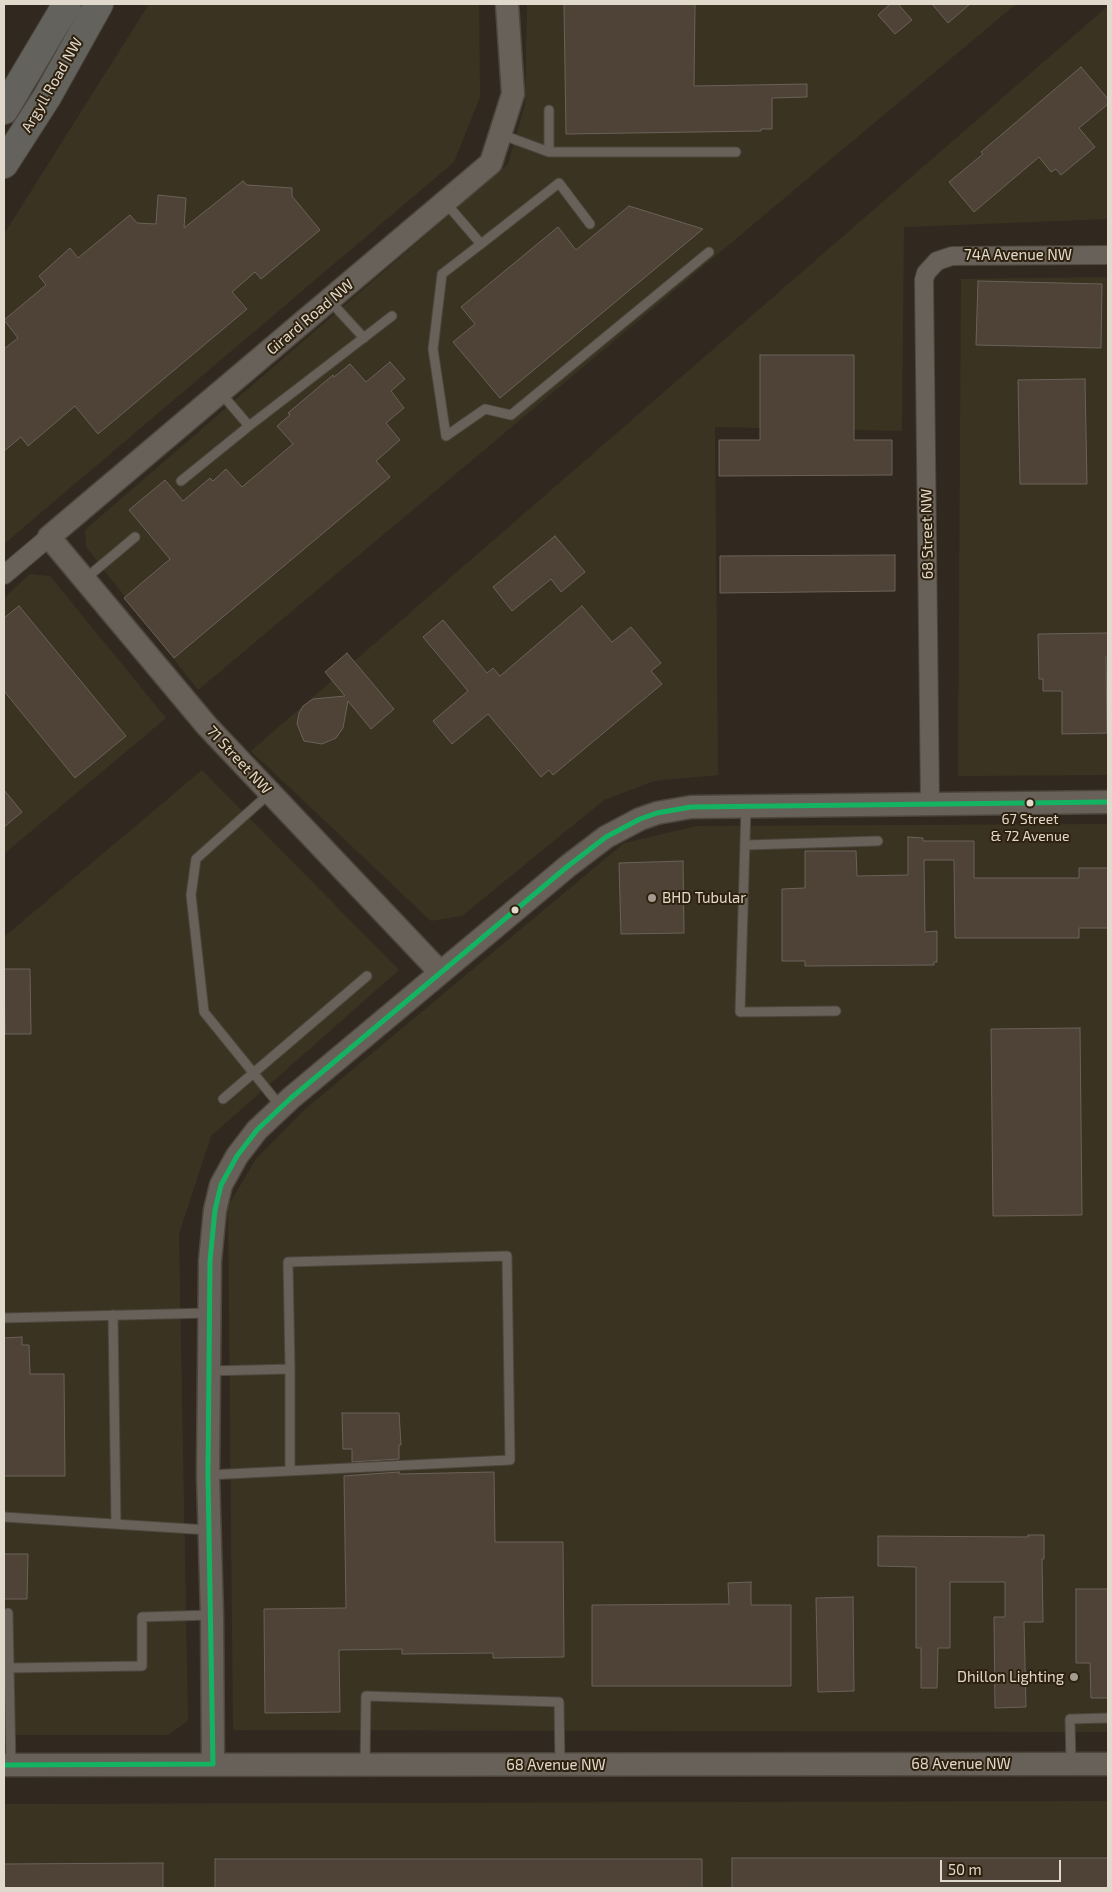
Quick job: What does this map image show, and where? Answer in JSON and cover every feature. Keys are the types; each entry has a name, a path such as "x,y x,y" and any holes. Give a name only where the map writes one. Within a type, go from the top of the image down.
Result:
{"main road":[{"name":"Argyll Road NW","path":"4,110 67,4"},
{"name":"Argyll Road NW","path":"4,164 47,96 99,4"}],"street":[{"name":"Girard Road NW","path":"4,575 491,163 513,94 508,4"},
{"name":"74A Avenue NW","path":"931,266 943,257 952,256 1108,255"},
{"name":"68 Street NW","path":"930,804 923,288 926,273 931,266"},
{"name":"71 Street NW","path":"49,537 207,726 440,972"},
{"path":"213,1764 211,1530 208,1475 208,1314 212,1235 221,1185 237,1156 257,1130 440,972 568,866 624,826 657,813 691,807 1108,802"},
{"name":"68 Avenue NW","path":"7,1765 1108,1764"}],"lane":[{"path":"549,110 549,152"},
{"path":"500,134 549,152 736,152"},
{"path":"590,224 559,183 442,274 432,349 446,436 485,409 511,414 709,252"},
{"path":"445,202 481,244"},
{"path":"330,301 364,338"},
{"path":"181,481 392,316"},
{"path":"220,392 249,426"},
{"path":"85,579 135,537"},
{"path":"270,793 196,859 191,895 204,1012 282,1107"},
{"path":"746,807 740,1012 836,1011"},
{"path":"746,845 878,841"},
{"path":"223,1100 367,976"},
{"path":"208,1475 510,1460 507,1256 288,1262 290,1470"},
{"path":"4,1318 208,1314"},
{"path":"113,1315 116,1524"},
{"path":"208,1371 290,1369"},
{"path":"4,1517 211,1530"},
{"path":"7,1765 8,1613"},
{"path":"8,1668 142,1666 142,1617 212,1615"},
{"path":"365,1765 366,1696 559,1702 560,1765"},
{"path":"1071,1764 1070,1719 1108,1718"}],"shaded area":[{"path":"149,4 479,4 480,97 454,162 4,544 4,234"},
{"path":"527,4 1016,4 198,690 86,547 85,530 508,164 525,104"},
{"path":"1108,6 1108,219 904,227 902,431 715,427 718,775 654,781 604,800 462,916 431,921 251,751"},
{"path":"1108,277 1108,775 958,776 961,279"},
{"path":"30,574 50,576 166,718 4,854 4,598"},
{"path":"202,770 399,970 211,1136 179,1234 188,1721 168,1735 4,1735 4,937"},
{"path":"1108,824 1108,1732 233,1730 228,1206 256,1159 303,1111 624,843 697,826"},
{"path":"1108,1801 1108,1888 4,1888 4,1804"}],"building":[{"path":"564,4 695,4 694,86 807,84 807,97 772,98 772,129 761,129 761,131 566,134"},
{"path":"890,4 898,4 912,20 895,34 878,15"},
{"path":"932,4 970,4 948,23"},
{"path":"1081,67 1108,99 1108,104 1079,128 1095,147 1061,175 1056,169 1051,172 1039,157 974,212 949,182 983,154 981,152"},
{"path":"243,181 247,185 292,188 292,196 320,230 261,279 255,272 232,292 247,309 98,434 75,406 28,446 21,437 4,451 4,349 18,338 4,320 46,285 39,276 70,248 78,258 130,215 137,223 156,224 158,195 186,198 184,228"},
{"path":"629,206 703,229 500,398 453,342 475,324 461,307 558,227 576,250"},
{"path":"978,281 1102,284 1101,348 976,345"},
{"path":"760,355 854,355 854,440 892,440 892,475 719,476 719,440 760,440"},
{"path":"390,362 405,379 391,391 404,408 386,423 400,440 376,461 390,477 174,658 124,598 170,559 129,510 165,480 183,501 210,478 213,481 226,469 242,487 293,444 277,426 290,415 288,413 333,375 334,377 350,364 366,382"},
{"path":"1085,379 1087,484 1020,484 1018,380"},
{"path":"555,536 585,572 561,592 551,579 512,611 493,587"},
{"path":"895,555 895,591 720,593 720,556"},
{"path":"19,606 126,736 75,778 4,691 4,618"},
{"path":"582,606 612,642 631,627 661,663 651,671 662,684 553,775 549,770 541,777 488,714 452,744 433,721 468,691 423,637 443,620 487,673 493,668 500,676"},
{"path":"1108,633 1108,657 1106,657 1107,733 1062,734 1062,691 1043,691 1043,679 1039,679 1038,634"},
{"path":"347,653 394,709 371,729 348,701 343,728 336,738 322,744 304,741 297,724 299,713 303,706 313,699 345,696 325,672"},
{"path":"4,790 22,812 4,827"},
{"path":"908,837 923,838 923,841 974,841 974,878 1079,878 1079,868 1108,868 1108,928 1079,928 1079,938 955,938 954,860 924,860 925,932 937,931 937,962 934,962 934,965 805,966 805,961 782,961 782,889 805,888 805,851 856,851 857,876 908,875"},
{"name":"BHD Tubular","path":"683,861 684,933 621,934 619,863"},
{"path":"4,969 30,969 31,1034 5,1034"},
{"path":"1080,1028 1082,1215 993,1216 991,1029"},
{"path":"22,1337 22,1345 29,1345 30,1374 64,1374 65,1476 4,1476 4,1338"},
{"path":"342,1413 399,1413 401,1445 399,1445 399,1459 352,1462 352,1449 343,1449"},
{"path":"399,1472 399,1474 494,1472 495,1542 563,1542 564,1657 493,1658 493,1653 402,1654 402,1649 339,1650 340,1712 265,1713 264,1609 346,1608 344,1476"},
{"path":"1028,1535 1044,1535 1044,1559 1042,1559 1043,1622 1024,1622 1026,1707 995,1708 994,1617 1005,1617 1005,1582 950,1582 950,1648 938,1648 937,1688 921,1688 921,1648 916,1648 916,1567 878,1566 878,1536 1028,1537"},
{"path":"4,1554 28,1554 27,1599 4,1599"},
{"path":"751,1582 751,1605 791,1605 791,1686 592,1686 592,1605 729,1604 728,1583"},
{"path":"1076,1589 1108,1589 1108,1698 1091,1698 1090,1663 1076,1663"},
{"path":"853,1597 854,1691 818,1692 816,1598"},
{"path":"732,1858 1108,1858 1108,1888 732,1888"},
{"path":"215,1859 702,1859 702,1888 215,1888"},
{"path":"163,1863 163,1888 4,1888 4,1864"}],"transit line":[{"path":"213,1764 208,1475 210,1261 215,1210 221,1185 237,1156 257,1130 291,1098 568,866 606,837 640,819 657,813 691,807 1108,802"},
{"path":"4,1765 213,1764"}],"place":[{"name":"67 Street & 72 Avenue","path":"1030,803"},
{"name":"BHD Tubular","path":"652,898"},
{"name":"Dhillon Lighting","path":"1074,1677"}]}
